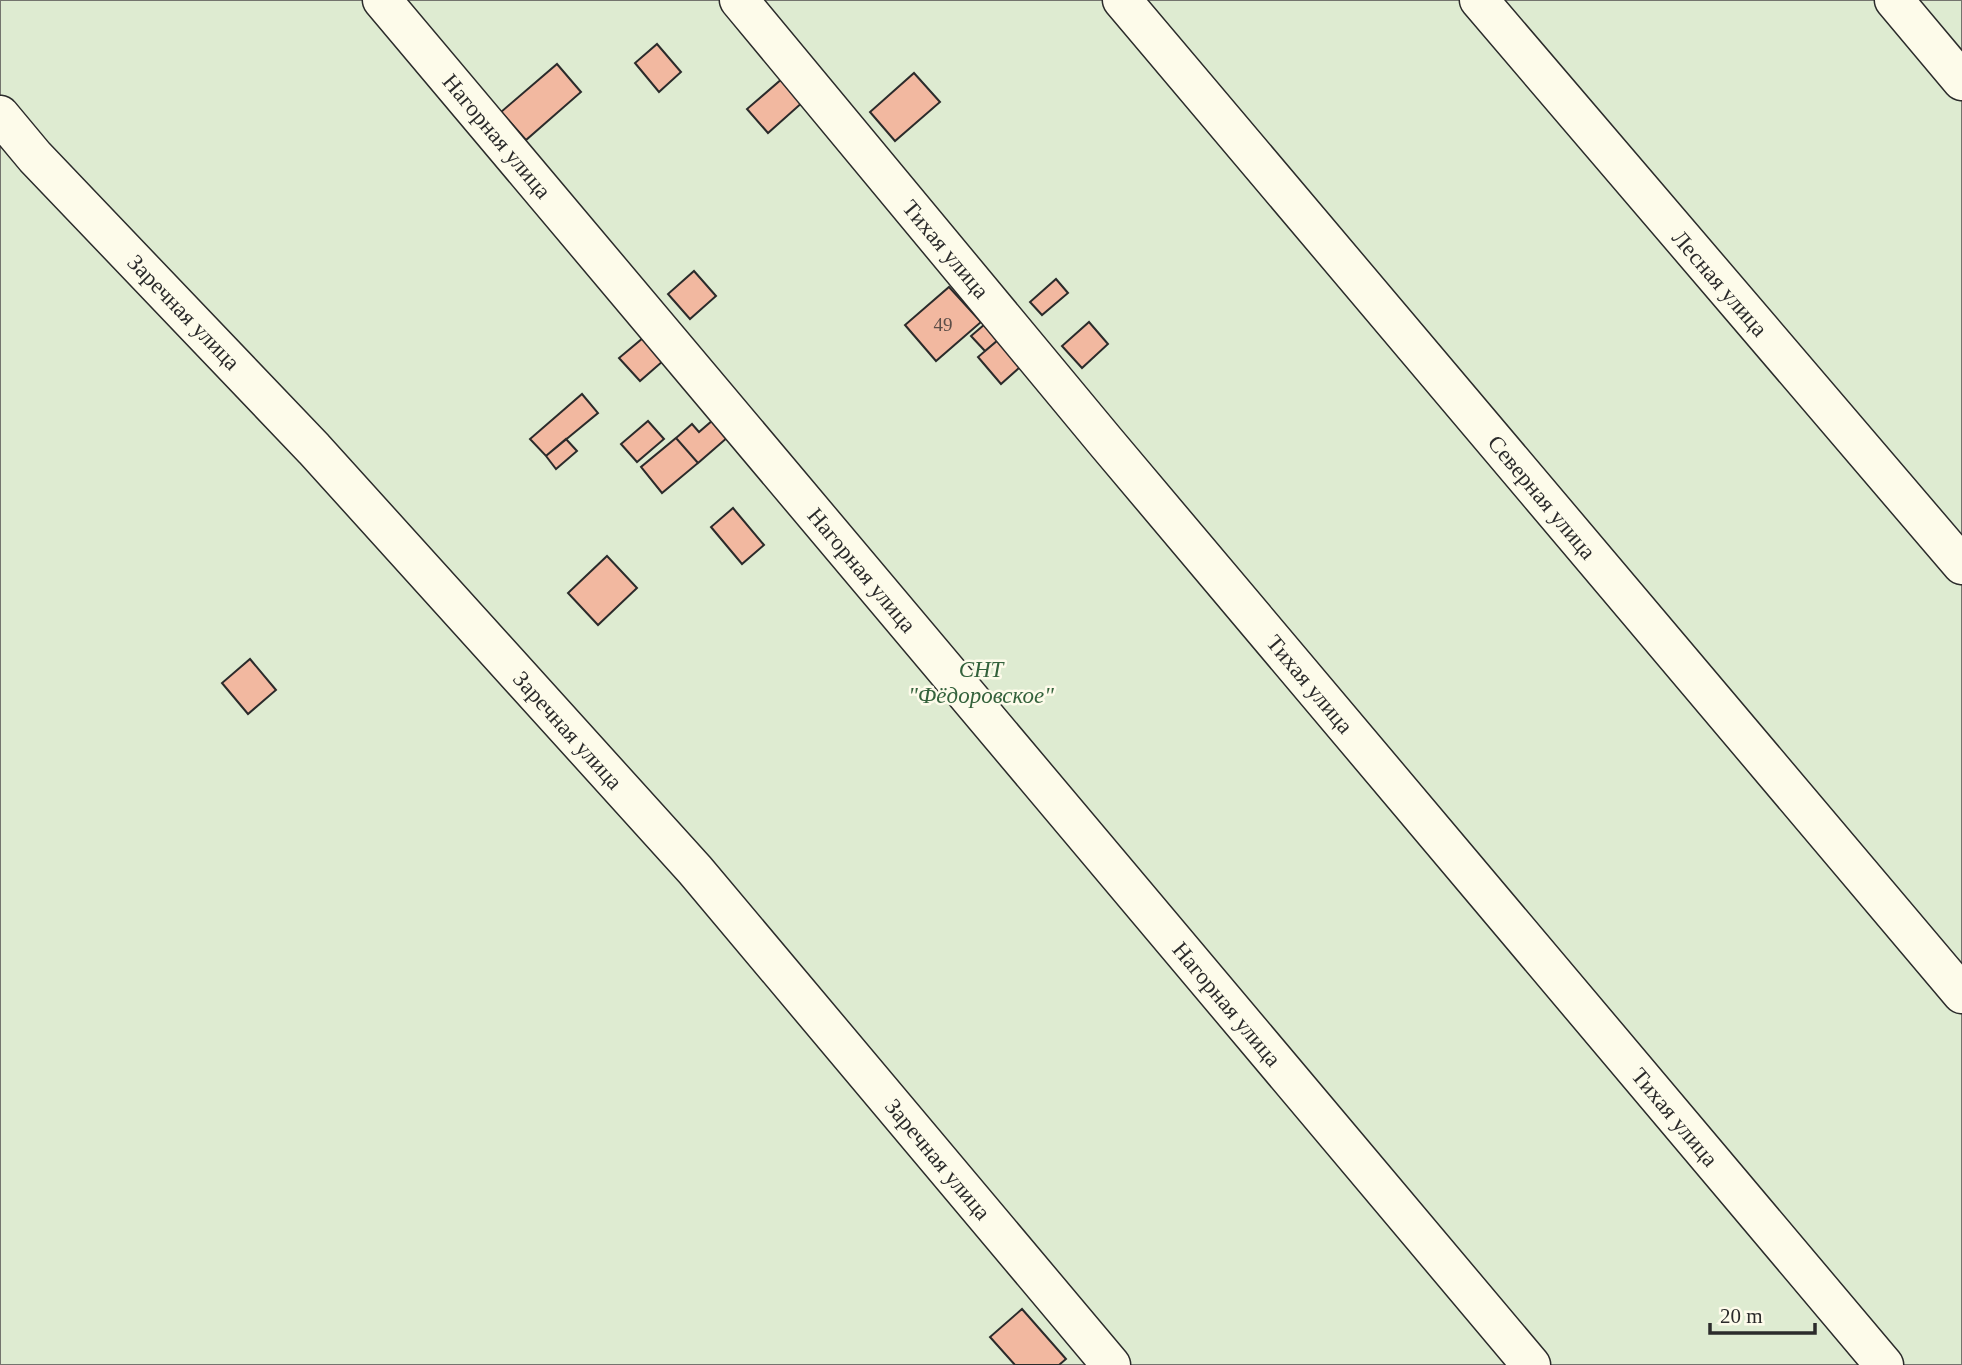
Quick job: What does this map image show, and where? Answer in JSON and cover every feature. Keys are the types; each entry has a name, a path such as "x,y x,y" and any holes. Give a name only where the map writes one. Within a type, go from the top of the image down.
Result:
{"street":[{"name":"Нагорная улица","path":"382,0 1531,1365"},
{"name":"Тихая улица","path":"739,0 1105,441 1884,1365"},
{"name":"Северная улица","path":"1122,0 1962,994"},
{"name":"Лесная улица","path":"1479,0 1962,565"},
{"path":"1894,0 1962,81"},
{"name":"Заречная улица","path":"0,116 35,157 314,449 695,870 1111,1365"}],"green space":[{"name":"СНТ \"Фёдоровское\"","path":"0,0 1962,0 1962,1365 0,1365"}],"building":[{"path":"657,44 681,72 659,92 635,63"},
{"path":"557,64 581,92 526,140 501,112"},
{"path":"914,73 940,102 895,141 870,112"},
{"path":"783,78 804,101 768,133 747,109"},
{"path":"694,271 716,296 690,319 668,294"},
{"path":"1056,279 1068,293 1042,315 1030,302"},
{"path":"949,287 981,322 936,361 905,325"},
{"path":"992,318 1005,334 985,351 971,336"},
{"path":"1089,322 1108,344 1082,368 1062,346"},
{"path":"1005,334 1028,360 1001,384 978,357"},
{"path":"643,338 663,361 640,381 619,358"},
{"path":"582,394 598,413 546,456 530,439"},
{"path":"713,420 728,437 698,463 676,438 692,424 699,432"},
{"path":"648,421 664,439 637,462 621,444"},
{"path":"676,438 698,463 662,493 641,467"},
{"path":"566,439 577,451 556,469 546,456"},
{"path":"733,508 764,545 742,564 711,527"},
{"path":"607,556 637,588 598,625 568,593"},
{"path":"250,659 276,690 248,714 222,683"},
{"path":"1022,1309 1066,1359 1059,1365 1015,1365 990,1337"}]}
